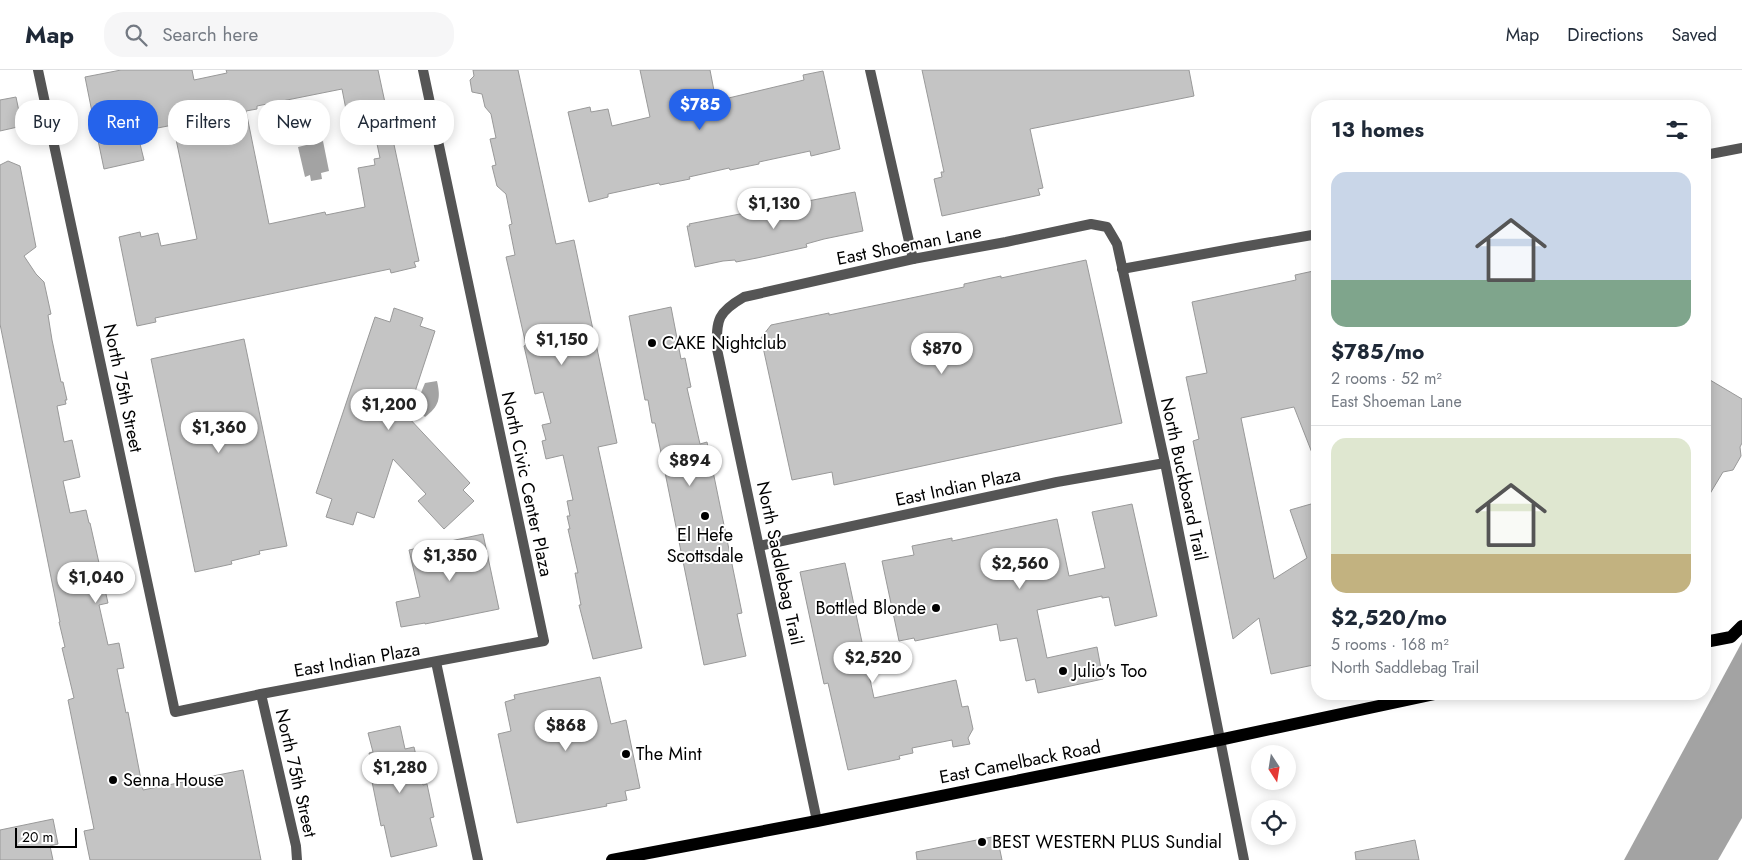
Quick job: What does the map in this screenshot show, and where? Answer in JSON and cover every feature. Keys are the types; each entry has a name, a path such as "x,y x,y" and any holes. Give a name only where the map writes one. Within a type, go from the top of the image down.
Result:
{"main road":[{"path":"1711,642 1737,640 1742,626"},
{"name":"East Camelback Road","path":"612,860 1219,740 1407,700"}],"street":[{"name":"North 75th Street","path":"38,70 175,712"},
{"name":"North Civic Center Plaza","path":"423,70 544,641"},
{"path":"870,70 913,259"},
{"path":"1711,154 1742,148"},
{"name":"East Shoeman Lane","path":"722,312 744,297 913,259 1091,224 1107,227"},
{"name":"North Buckboard Trail","path":"1107,227 1117,244 1165,463 1244,860"},
{"path":"1122,269 1311,235"},
{"name":"North Saddlebag Trail","path":"722,312 716,328 717,348 816,821"},
{"name":"East Indian Plaza","path":"759,546 1057,482 1165,463"},
{"name":"East Indian Plaza","path":"175,712 544,641"},
{"path":"436,662 478,860"},
{"name":"North 75th Street","path":"261,694 296,846 297,860"}],"shaded area":[{"path":"324,145 329,171 321,173 322,179 311,181 310,175 305,177 298,147"},
{"path":"437,381 438,402 425,417 415,407 425,383"},
{"path":"1742,642 1742,818 1718,860 1624,860 1711,700"}],"building":[{"path":"121,70 192,70 194,80 227,73 226,70 378,70 384,100 344,100 342,89 287,100 258,100 257,109 248,111 248,100 168,100 168,126 158,128 158,100 90,100 85,77"},
{"path":"473,70 518,70 556,244 574,240 617,443 598,447 642,648 593,659 579,605 581,605 575,573 578,573 568,529 570,529 567,516 570,516 567,501 573,500 563,455 546,459 542,441 546,440 542,425 551,423 543,392 535,394 524,346 526,345 506,257 515,255 509,225 512,224 506,194 497,186 492,166 496,165 490,139 496,138 491,114 485,107 482,94 472,92 470,80 474,76"},
{"path":"640,70 710,70 716,101 804,80 803,75 823,71 840,149 811,156 810,151 759,162 759,164 730,170 729,168 689,177 690,179 660,185 659,183 608,194 608,197 589,202 568,112 590,107 591,112 608,109 612,126 650,117"},
{"path":"922,70 1189,70 1194,96 1030,129 1043,188 1038,189 1040,195 942,216 934,179 942,177 941,172 944,172"},
{"path":"16,97 15,128 0,131 0,100"},
{"path":"248,121 269,224 325,212 326,215 365,207 358,168 375,165 374,159 380,158 377,145 394,145 419,261 414,262 416,267 391,273 390,269 155,318 156,322 137,326 119,237 140,232 141,237 158,233 161,246 197,239 177,145 248,145"},
{"path":"99,145 140,145 144,160 104,169"},
{"path":"8,161 20,166 36,247 24,256 44,282 51,314 48,315 52,340 67,400 65,400 66,404 57,406 64,442 72,440 80,477 63,481 70,513 86,510 90,523 108,603 99,605 108,645 119,643 124,668 117,669 126,713 128,712 143,790 243,770 261,860 90,860 84,831 94,829 68,700 74,698 62,648 65,647 0,324 0,165"},
{"path":"855,192 863,231 824,239 806,244 807,247 757,258 736,262 735,260 723,261 695,267 687,226 690,226 689,224 750,212 751,214"},
{"path":"1086,260 1122,423 834,485 832,472 792,480 761,338 771,325 829,313 829,315 964,287 964,284 1001,276 1001,278"},
{"path":"1311,272 1311,450 1294,407 1241,418 1274,579 1307,558 1290,510 1311,504 1311,665 1271,674 1259,618 1233,639 1193,441 1199,439 1186,377 1207,373 1192,302 1296,280 1295,275"},
{"path":"671,307 681,359 685,358 691,387 687,388 700,444 707,442 742,613 737,614 746,656 704,665 655,423 652,423 648,400 645,400 629,316"},
{"path":"394,308 423,318 420,326 435,331 407,416 470,483 463,490 474,501 444,529 418,501 426,494 393,459 374,518 357,512 353,525 326,517 332,499 316,493 375,317 390,322"},
{"path":"244,339 287,546 259,551 260,554 231,561 232,564 195,572 151,359"},
{"path":"1711,381 1742,399 1741,456 1733,470 1723,472 1711,492"},
{"path":"1132,504 1157,616 1115,626 1109,597 1102,598 1102,596 1037,610 1047,658 1097,647 1103,679 1038,693 1035,679 1026,681 1017,638 1000,641 997,624 915,641 914,638 899,641 882,561 914,555 912,546 952,538 952,541 1057,519 1069,576 1105,568 1092,512"},
{"path":"483,534 499,609 401,627 396,602 420,597 409,550"},
{"path":"845,563 874,698 956,680 962,707 968,706 973,729 968,738 970,744 953,747 952,740 912,748 913,753 899,756 900,759 848,770 828,683 824,684 800,572"},
{"path":"600,677 611,724 626,720 640,788 625,791 627,800 606,804 607,806 517,823 498,734 511,731 505,702 515,699 514,695"},
{"path":"400,726 405,749 414,747 423,785 427,784 434,817 430,818 437,846 391,857 384,825 381,826 368,762 371,761 369,753 373,752 368,733"},
{"path":"53,819 58,844 50,846 53,860 0,860 0,830"},
{"name":"BEST WESTERN PLUS Sundial","path":"997,836 1002,860 917,860 916,852"},
{"path":"1415,840 1419,860 1356,860 1355,852"}],"place":[{"name":"CAKE Nightclub","path":"652,343"},
{"name":"El Hefe Scottsdale","path":"705,516"},
{"name":"Bottled Blonde","path":"936,608"},
{"name":"Julio's Too","path":"1063,671"},
{"name":"The Mint","path":"626,754"},
{"name":"Senna House","path":"113,780"},
{"name":"BEST WESTERN PLUS Sundial","path":"982,842"}]}
